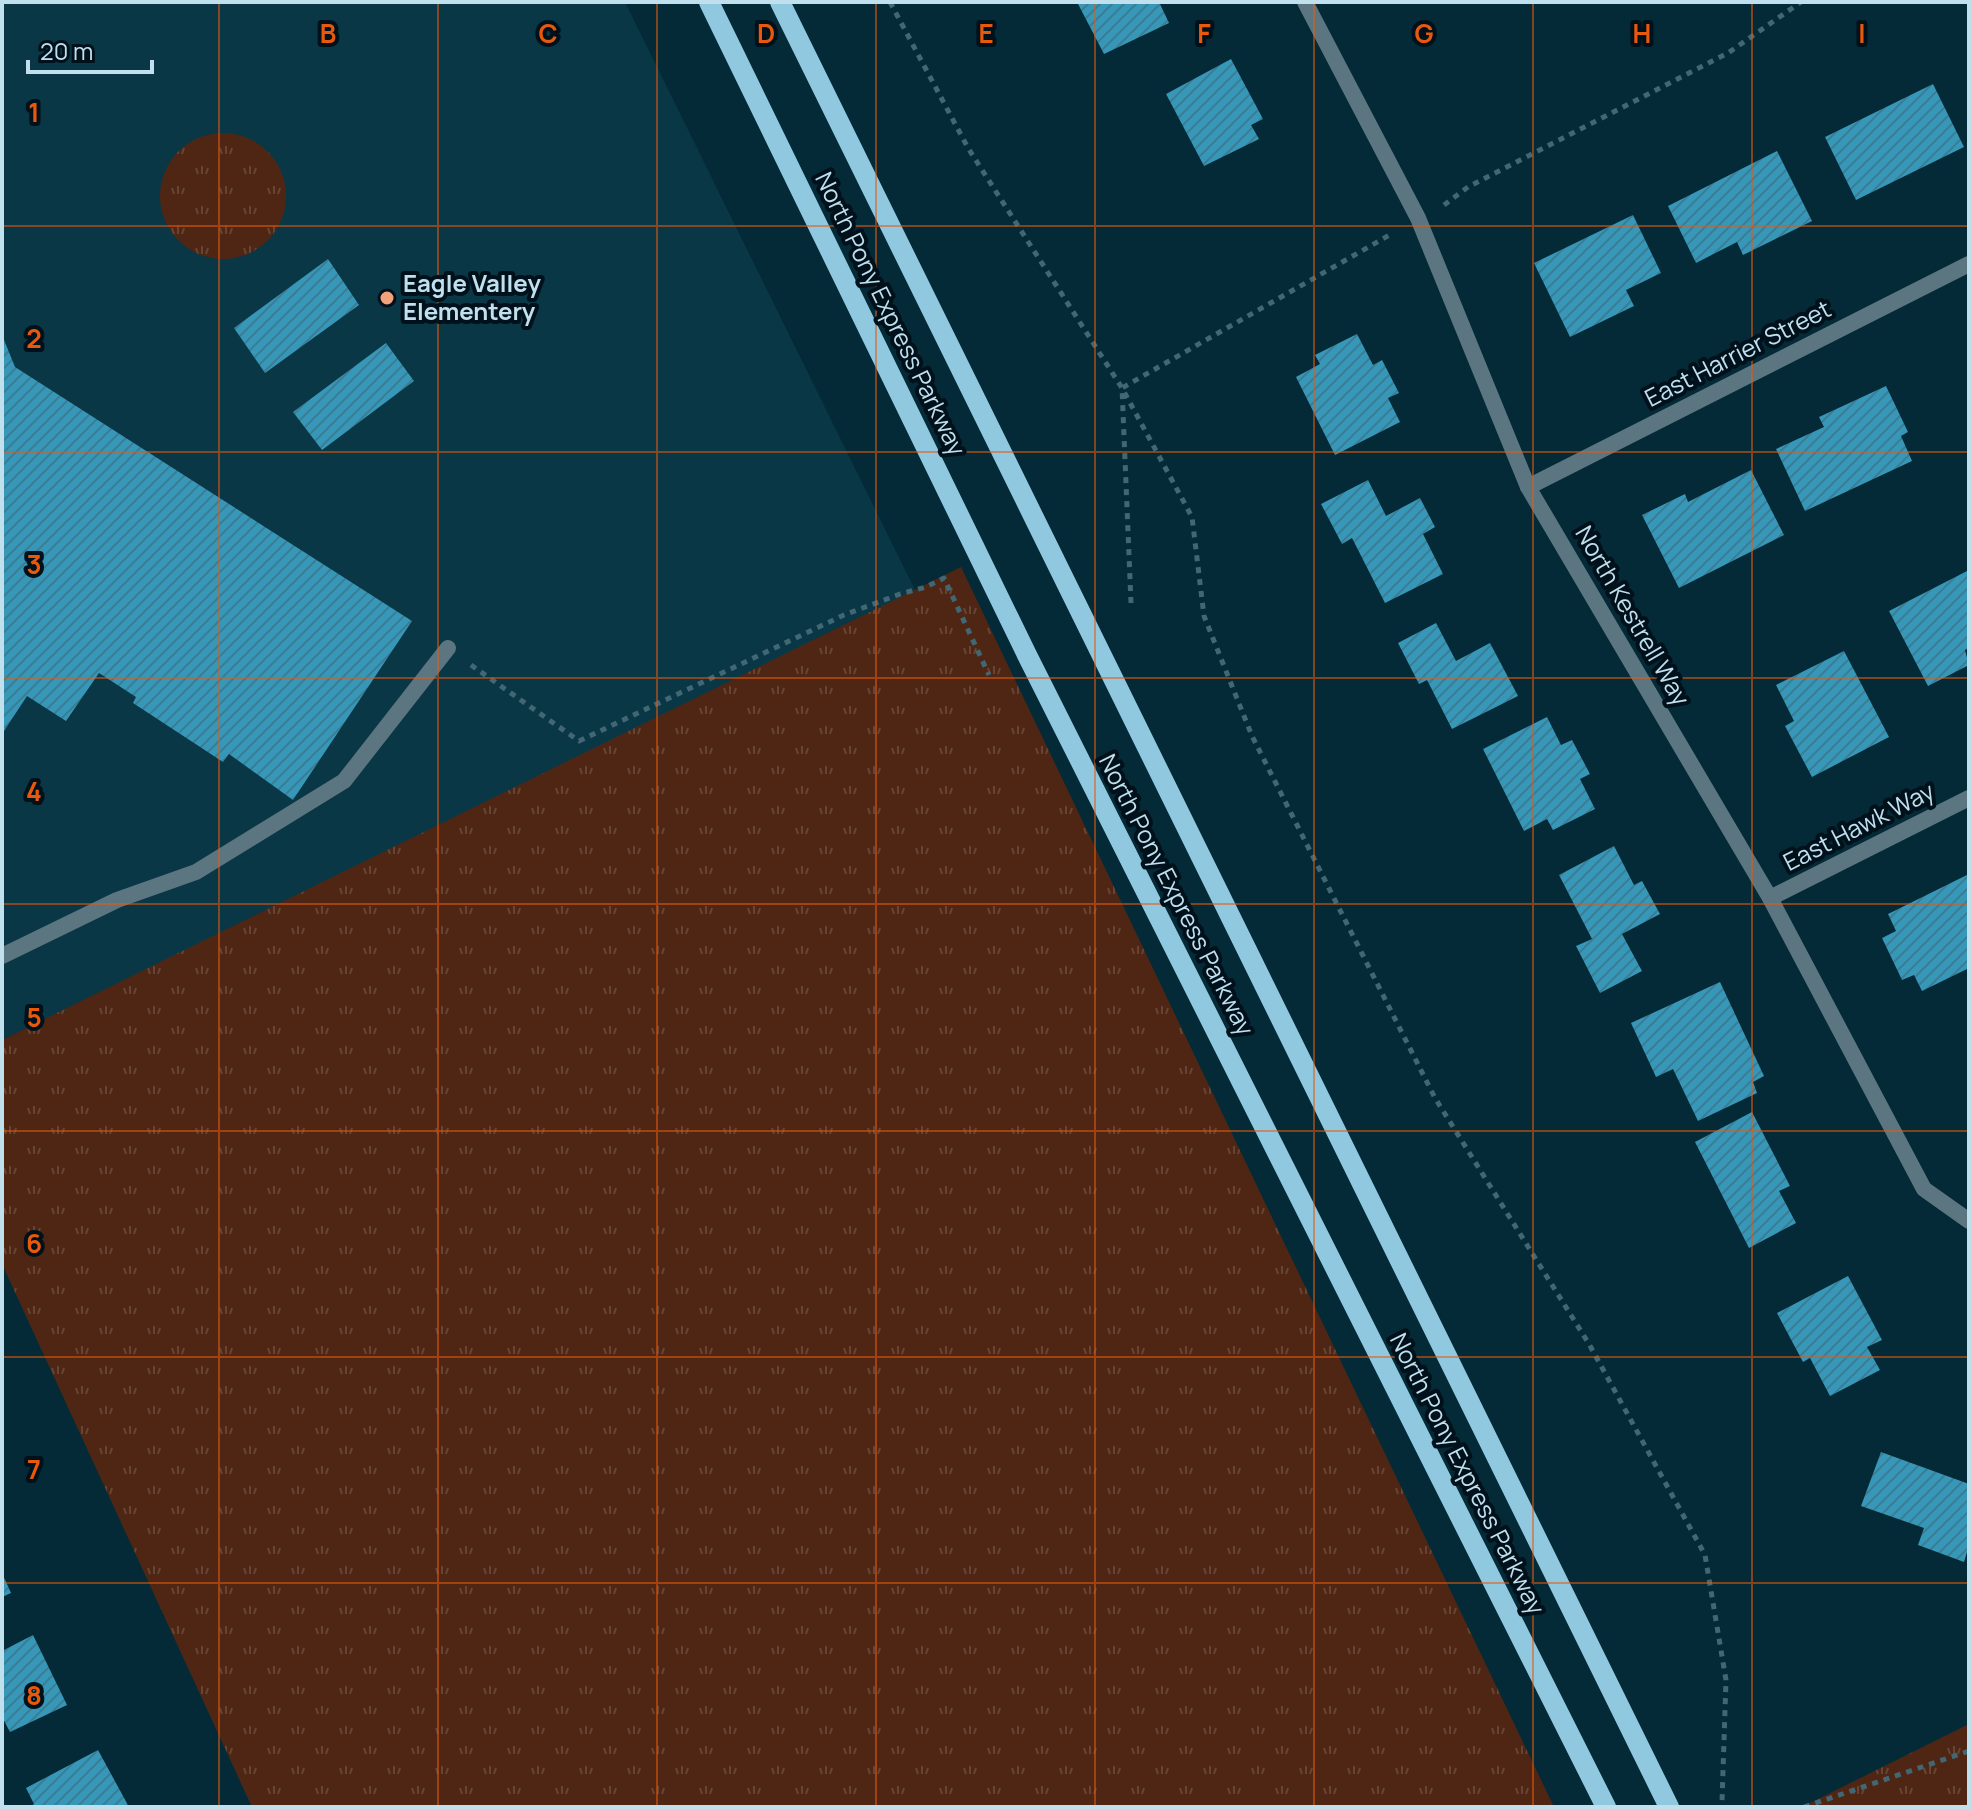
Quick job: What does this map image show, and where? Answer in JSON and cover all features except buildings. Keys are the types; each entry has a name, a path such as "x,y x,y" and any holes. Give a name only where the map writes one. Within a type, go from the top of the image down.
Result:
{"main road":[{"name":"North Pony Express Parkway","path":"709,2 1027,655 1606,1807"},
{"name":"North Pony Express Parkway","path":"780,2 1669,1807"}],"street":[{"name":"North Kestrell Way","path":"1305,2 1418,218 1528,487 1770,898 1924,1189 1969,1221"},
{"name":"East Harrier Street","path":"1528,487 1969,264"},
{"path":"2,956 117,900 196,872 344,781 448,648"},
{"name":"East Hawk Way","path":"1770,898 1969,798"}],"path":[{"path":"890,2 968,148 1122,388 1192,517 1204,616 1259,750 1435,1098 1589,1344 1705,1555 1726,1680 1724,1807"},
{"path":"1122,388 1454,200 1468,187 1728,53 1801,2"},
{"path":"1122,388 1131,603"},
{"path":"448,648 579,741 844,615 944,578 989,675"},
{"path":"1804,1807 1969,1751"}],"shaded area":[{"name":"Eagle Valley Elementery","path":"2,2 625,2 917,594 2,1040"}],"green space":[{"path":"223,133 247,138 267,152 281,172 286,196 281,220 267,240 247,254 223,259 199,254 179,240 165,220 160,196 165,172 179,152 199,138"},
{"path":"961,567 1554,1807 252,1807 2,1264 2,1040"},
{"path":"1969,1724 1969,1807 1802,1807"}],"place":[{"name":"Eagle Valley Elementery","path":"387,298"}]}
